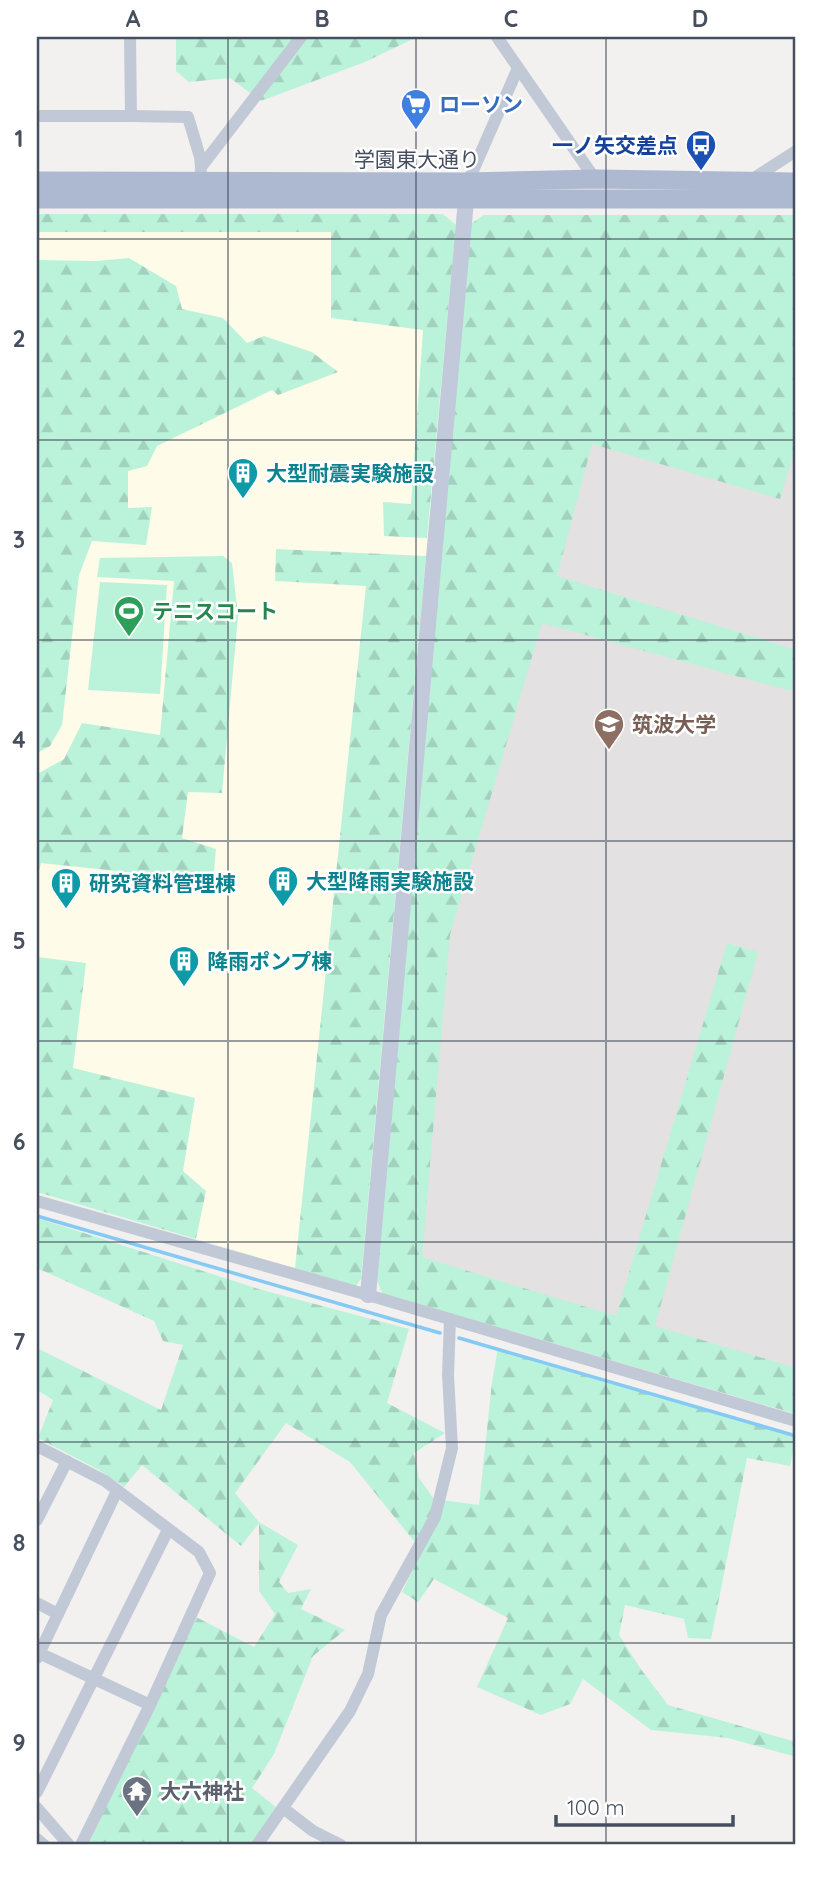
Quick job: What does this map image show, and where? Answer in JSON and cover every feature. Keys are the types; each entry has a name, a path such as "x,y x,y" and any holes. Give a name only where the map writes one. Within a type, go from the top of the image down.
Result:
{"main road":[{"name":"学園東大通り","path":"37,181 200,174 466,191 796,199"},
{"name":"学園東大通り","path":"37,199 466,191 595,179 796,182"}],"street":[{"path":"130,37 131,116"},
{"path":"200,174 301,37"},
{"path":"498,37 595,179"},
{"path":"369,1295 466,191 518,68"},
{"path":"37,116 188,117 200,174"},
{"path":"748,182 796,151"},
{"path":"37,1201 369,1295 796,1421"},
{"path":"257,1845 350,1711 368,1674 381,1615 435,1517 452,1448 448,1375 450,1319"},
{"path":"37,1446 105,1480 199,1552 211,1573 81,1845"},
{"path":"37,1520 67,1461"},
{"path":"117,1491 38,1655 150,1705"},
{"path":"37,1792 169,1530"},
{"path":"37,1603 58,1614"},
{"path":"37,1808 69,1845"},
{"path":"283,1808 313,1831 341,1845"},
{"path":"37,1839 44,1845"}],"shaded area":[{"path":"37,214 443,214 456,225 361,1279 356,1286 37,1192"},
{"name":"筑波大学","path":"484,215 796,215 796,1414 382,1293"}],"green space":[{"path":"176,37 417,37 365,62 261,101 230,78 189,82 176,71"},
{"path":"37,214 443,214 456,225 427,538 384,536 383,502 411,504 423,330 331,318 331,232 37,232"},
{"path":"484,215 796,215 796,446 780,499 592,444 557,576 796,650 796,671 791,691 542,623 450,935 422,1257 616,1316 727,943 758,952 655,1326 796,1368 796,1414 382,1293 376,1278 469,225"},
{"path":"129,258 176,286 182,309 223,318 247,343 264,336 312,352 338,372 278,395 272,390 157,446 147,466 128,471 128,508 152,507 146,545 92,541 79,575 62,725 50,746 37,753 37,260 96,261"},
{"path":"276,549 426,556 361,1279 356,1286 295,1268 366,586 275,581"},
{"path":"223,556 232,563 238,616 222,793 188,792 182,838 216,849 212,892 195,892 192,879 41,863 37,879 37,774 64,759 82,723 160,735 174,581 97,577 100,558"},
{"name":"テニスコート","path":"100,582 167,585 160,694 88,690"},
{"path":"37,957 86,963 73,1068 195,1098 183,1171 206,1191 196,1239 37,1192"},
{"path":"37,1218 262,1290 409,1329 387,1403 445,1433 414,1453 419,1478 434,1499 479,1505 498,1348 796,1438 790,1466 747,1458 711,1639 688,1638 684,1619 625,1605 619,1635 668,1705 796,1742 796,1757 728,1738 651,1730 583,1679 570,1704 541,1715 477,1687 508,1618 434,1579 418,1602 402,1592 422,1551 350,1462 286,1423 235,1493 259,1522 298,1545 279,1582 288,1593 311,1589 301,1609 345,1630 313,1656 274,1754 252,1788 277,1808 252,1845 88,1845 196,1617 254,1647 275,1614 259,1591 259,1523 241,1546 142,1465 124,1487 99,1470 38,1438 53,1400 37,1390 37,1348 161,1410 183,1345 163,1341 154,1321 37,1268"}],"waterway":[{"path":"37,1216 440,1333"},
{"path":"459,1338 796,1436"}],"place":[{"name":"ローソン","path":"416,131"},
{"name":"一ノ矢交差点","path":"701,172"},
{"name":"大型耐震実験施設","path":"243,500"},
{"name":"テニスコート","path":"129,638"},
{"name":"筑波大学","path":"609,751"},
{"name":"大型降雨実験施設","path":"283,908"},
{"name":"研究資料管理棟","path":"66,910"},
{"name":"降雨ポンプ棟","path":"184,988"},
{"name":"大六神社","path":"137,1818"}]}
